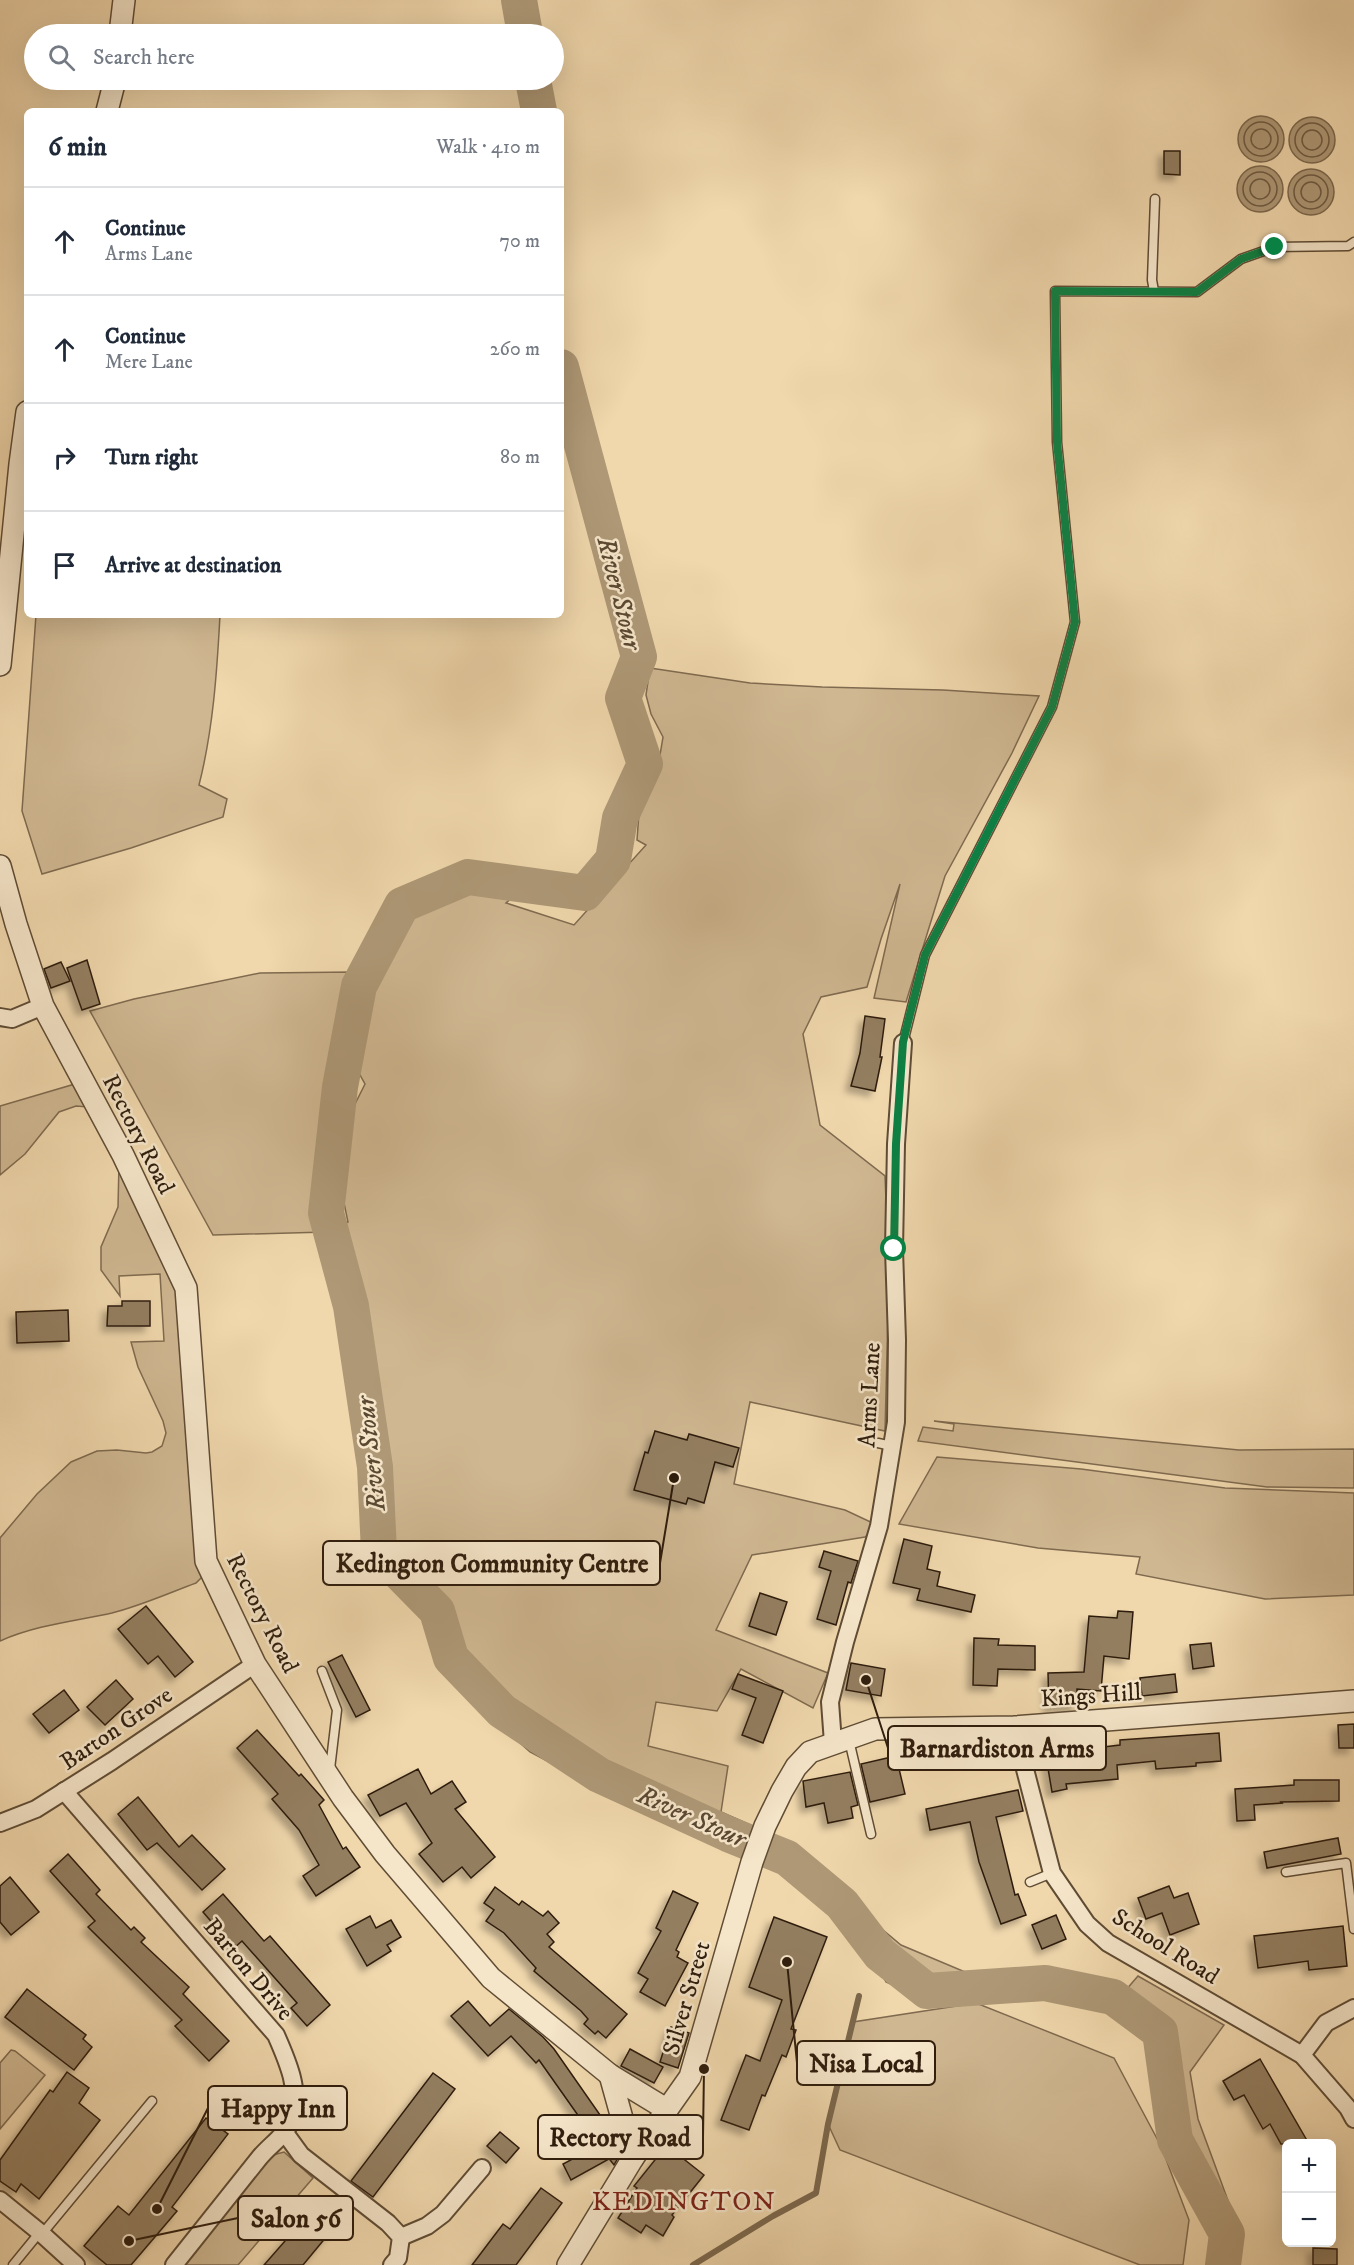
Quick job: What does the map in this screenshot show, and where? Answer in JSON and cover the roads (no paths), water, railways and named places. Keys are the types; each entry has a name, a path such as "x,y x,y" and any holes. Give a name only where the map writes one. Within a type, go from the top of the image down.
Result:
{"street":[{"path":"121,24 124,0"},
{"path":"108,108 112,90"},
{"path":"0,665 24,435"},
{"name":"Rectory Road","path":"0,866 43,1006 123,1155 186,1288 206,1561 255,1664 328,1776 385,1854 491,1978 610,2076 666,2109"},
{"path":"0,1017 12,1018 43,1006"},
{"name":"Arms Lane","path":"841,1740 830,1702 879,1526 885,1444 896,1422 897,1340 894,1249 896,1144 903,1042"},
{"name":"Barton Grove","path":"0,1823 36,1809 112,1761 255,1664"},
{"name":"Kings Hill","path":"841,1740 875,1729 1014,1727 1354,1701"},
{"name":"School Road","path":"1014,1727 1052,1873 1087,1924 1108,1943 1302,2055 1348,2108 1354,2119"},
{"name":"Silver Street","path":"568,2265 633,2158 690,2077 752,1862 765,1826 796,1767 810,1752 841,1740"},
{"name":"Barton Drive","path":"64,1791 276,2035 287,2060 294,2090 292,2117 285,2133"},
{"path":"1302,2055 1326,2023 1354,2008"},
{"path":"610,2076 633,2158"},
{"path":"174,2265 263,2154 285,2133 301,2155 388,2223 401,2237 398,2259 392,2265"},
{"path":"401,2237 427,2226 443,2214 482,2168"},
{"path":"0,2200 76,2265"}],"lane":[{"path":"1154,291 1152,280 1155,199"},
{"path":"903,1042 925,955 1052,707 1075,622 1057,442 1055,291 1197,292 1241,259 1275,247 1348,246 1354,242"},
{"path":"322,1671 337,1710 328,1776"},
{"path":"841,1740 870,1834"},
{"path":"1286,1872 1346,1863 1354,1929"},
{"path":"1030,1882 1052,1873"},
{"path":"13,2265 152,2101"}],"water":[{"path":"1261,116 1270,117 1278,122 1283,130 1283,148 1278,156 1270,161 1261,162 1252,161 1244,156 1239,148 1238,139 1239,130 1244,122 1252,117"},
{"path":"1317,117 1329,123 1334,131 1334,149 1329,157 1321,162 1307,163 1295,157 1290,149 1289,135 1295,123 1303,118"},
{"path":"1260,166 1269,167 1277,172 1282,180 1282,198 1277,206 1269,211 1260,212 1251,211 1243,206 1238,198 1237,189 1238,180 1243,172 1251,167"},
{"path":"1311,169 1320,170 1328,175 1333,183 1333,201 1328,209 1320,214 1311,215 1302,214 1294,209 1289,201 1288,192 1289,183 1294,175 1302,170"}],"waterway":[{"name":"River Stour","path":"519,0 523,24"},
{"name":"River Stour","path":"535,90 538,108"},
{"name":"River Stour","path":"564,378 639,657 623,698 645,764 620,818 613,860 585,893 468,877 402,905 359,986 340,1087 326,1213 351,1306 375,1467 379,1552 437,1611 451,1658 502,1711 599,1775 728,1834 787,1858 842,1904 880,1954 927,1991 1045,1983 1113,1997 1160,2032 1175,2140 1227,2234 1223,2265"},
{"path":"693,2265 773,2216 816,2193 828,2124 859,1996"}],"place":[{"name":"Kedington Community Centre","path":"674,1478"},
{"name":"Barnardiston Arms","path":"866,1680"},
{"name":"Nisa Local","path":"787,1962"},
{"name":"Rectory Road","path":"704,2069"},
{"name":"Happy Inn","path":"157,2209"},
{"name":"Salon 56","path":"129,2241"}],"district":[{"name":"KEDINGTON","path":"684,2201"}]}
